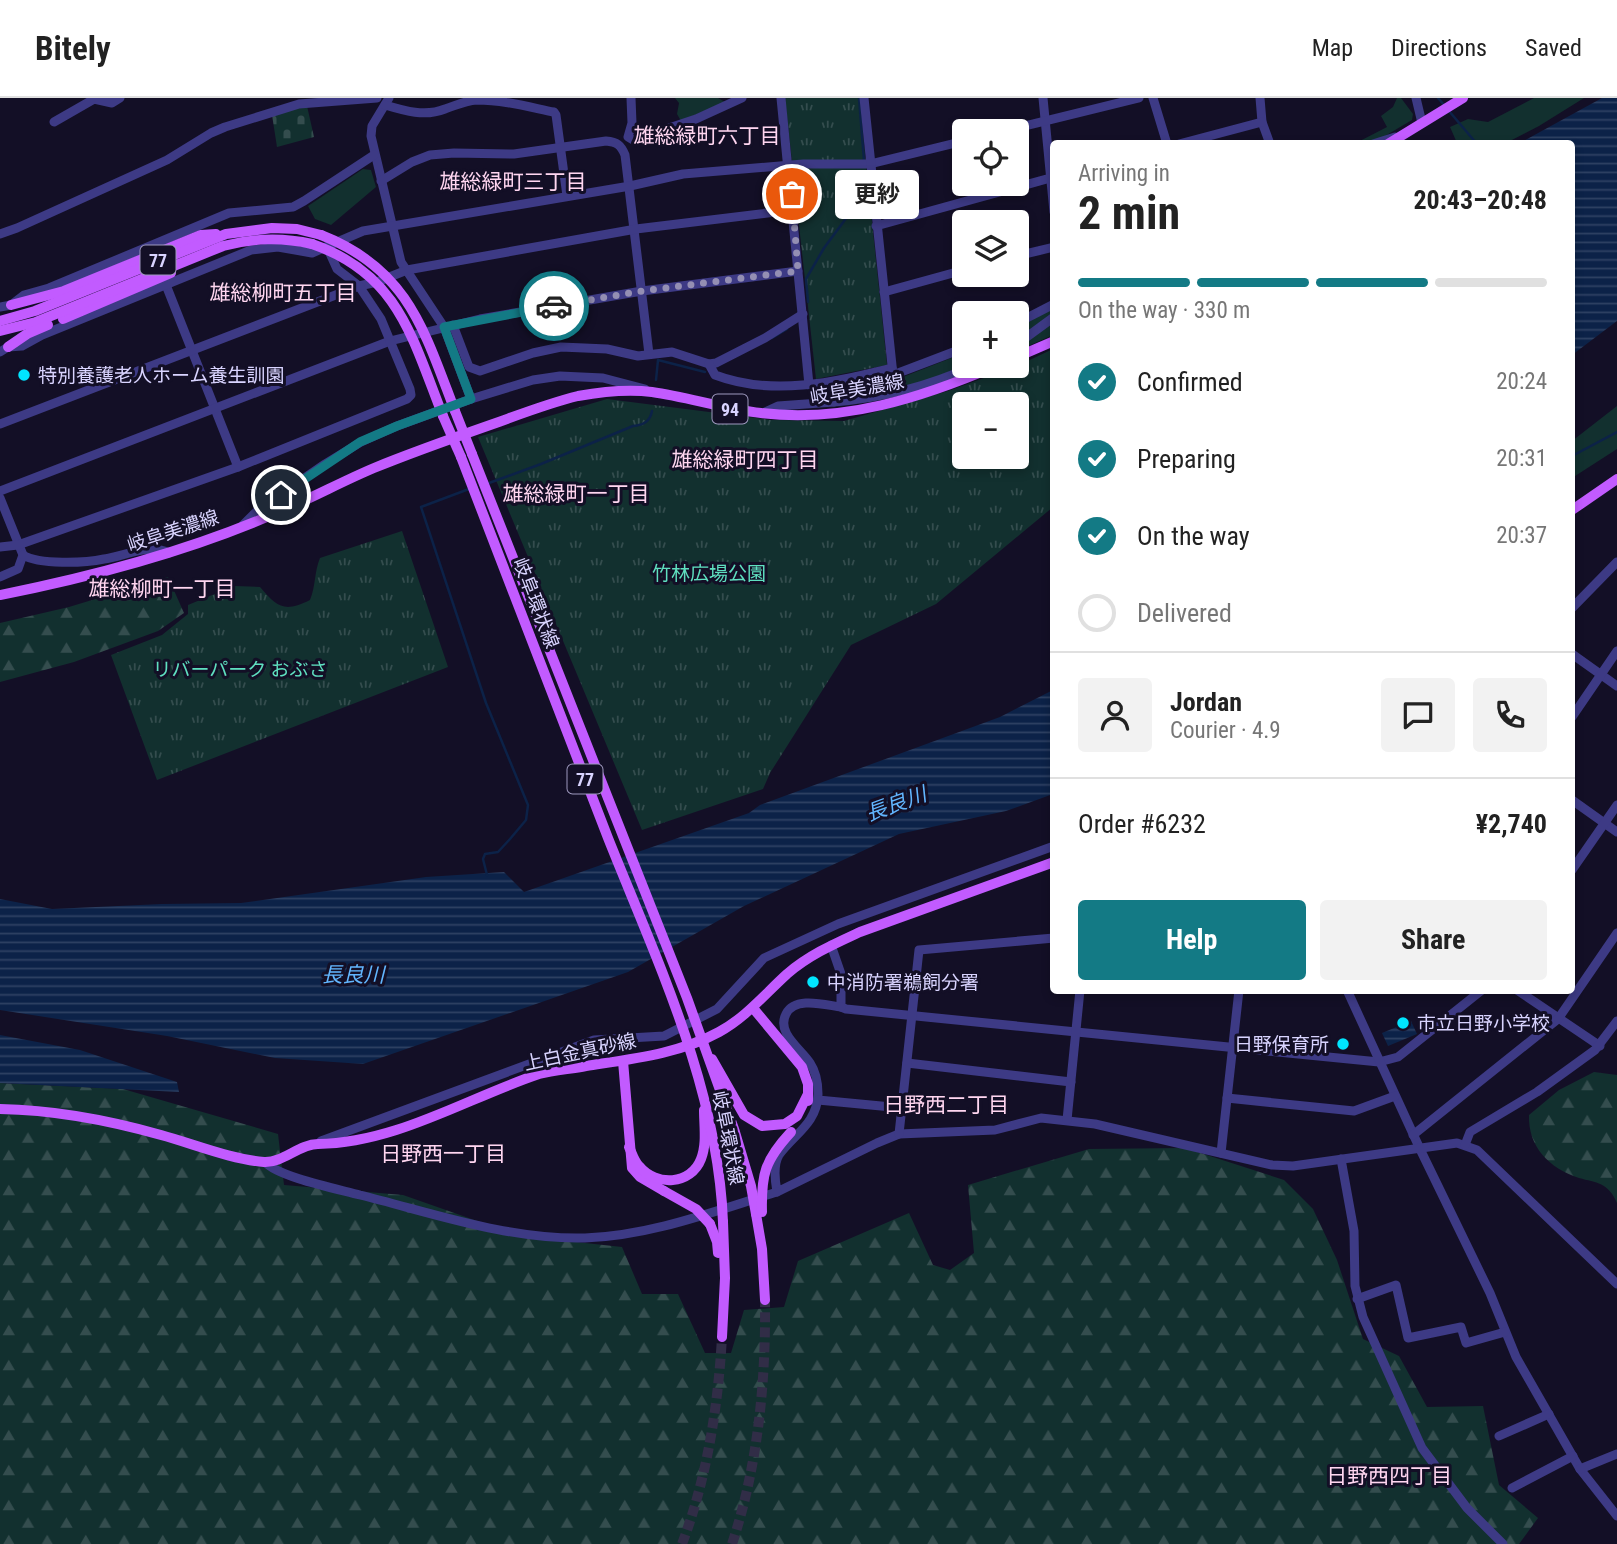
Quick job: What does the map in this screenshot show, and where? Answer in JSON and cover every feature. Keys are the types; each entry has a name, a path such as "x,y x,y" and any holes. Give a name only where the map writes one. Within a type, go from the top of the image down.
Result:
{"main road":[{"path":"1394,140 1457,101"},
{"name":"岐阜環状線","path":"0,321 35,311 226,234 272,228 321,234 354,249 389,278 405,299 429,344 464,434 467,456 674,1004 705,1102 716,1159 723,1222 722,1337"},
{"name":"77","path":"6,307 64,291 201,235 226,234"},
{"name":"岐阜環状線","path":"0,331 36,322 223,246 247,240 273,238 312,244 349,259 365,270 381,287 405,324 452,439 467,456 705,1047 744,1159 759,1213 765,1300"},
{"name":"77","path":"4,350 37,329 158,280 223,246"},
{"path":"1029,352 1050,343"},
{"name":"岐阜美濃線","path":"0,594 169,554 283,510 374,468 541,407 580,396 651,392 761,414 795,416 871,408 968,378"},
{"path":"1575,508 1617,479"},
{"name":"上白金真砂線","path":"265,1162 313,1144 336,1144 400,1128 542,1073 680,1049 720,1032 753,1008 807,959 831,945 1050,863"},
{"path":"753,1008 802,1067 813,1097"},
{"name":"77","path":"705,1047 744,1115 762,1126 788,1128"},
{"name":"77","path":"623,1061 632,1168 639,1177 664,1186 696,1209 710,1224 717,1242 724,1322"},
{"name":"77","path":"759,1213 761,1187 768,1160 788,1128 813,1097"},
{"name":"77","path":"664,1186 692,1172 700,1163 705,1150 705,1102"},
{"path":"0,1109 35,1110 90,1117 265,1162"}],"street":[{"path":"54,122 94,99 112,103 120,98"},
{"path":"0,234 167,160 225,127 299,104 377,98"},
{"path":"631,98 632,122 628,137 633,140 696,119 742,98"},
{"path":"781,98 810,386"},
{"path":"864,98 892,372"},
{"path":"1043,98 1050,162"},
{"path":"1029,125 1139,98"},
{"path":"1153,98 1166,140"},
{"path":"1260,98 1262,122 1269,140"},
{"path":"1416,98 1427,120"},
{"path":"566,196 554,112 477,100 460,102 443,110 410,113 387,102 372,126 374,155 401,262 448,326 469,367 480,371 533,353 561,347 607,349 638,355 672,352 709,364 765,338 803,314"},
{"path":"1195,140 1262,122"},
{"path":"1387,140 1401,136"},
{"path":"381,181 412,162 430,155 514,154 606,141 614,141 622,146 636,229 649,354"},
{"path":"4,350 22,346 53,330 251,250 278,247 312,253 363,230 630,186 683,174 788,166 870,164 952,144"},
{"path":"6,307 24,295 50,288 229,214 293,207 374,155"},
{"path":"876,226 1050,179"},
{"path":"0,424 407,270 636,229 792,210"},
{"path":"0,547 18,545 238,467 407,399 411,395 410,389 381,319 359,286 337,269 327,247"},
{"path":"1029,253 1050,248"},
{"path":"0,491 390,341 448,326 642,291 798,271"},
{"path":"884,292 952,273"},
{"path":"166,285 238,467"},
{"path":"1029,317 1050,306"},
{"path":"1029,335 1050,320"},
{"path":"448,326 471,399"},
{"path":"834,402 838,396 892,372 952,352"},
{"path":"709,364 715,375 770,385 810,386 892,372"},
{"path":"242,526 258,510 360,442 471,399 533,380 560,376 603,378 651,392"},
{"path":"761,414 778,406 834,402 899,392 952,376"},
{"path":"0,498 23,555 39,561 100,560 153,548 169,554"},
{"path":"0,577 18,569 23,555"},
{"path":"1575,605 1617,562"},
{"path":"1575,713 1617,651"},
{"path":"1575,656 1617,686"},
{"path":"1575,802 1617,832"},
{"path":"1575,866 1617,805"},
{"path":"313,1144 594,1040 664,1036 717,1009 764,958 838,924 1050,847"},
{"path":"1413,1135 1558,1019 1617,933"},
{"path":"900,1134 919,950 1050,938"},
{"path":"831,945 841,974 841,1007"},
{"path":"1067,1120 1080,994"},
{"path":"1221,1153 1239,994"},
{"path":"1349,994 1413,1135 1490,1293 1505,1332 1580,1469 1617,1516"},
{"path":"777,1192 775,1167 778,1157 810,1123 816,1075 810,1062 783,1026 790,1007 799,1003 1379,1062 1398,1057 1477,994"},
{"path":"1523,994 1600,1046"},
{"path":"1465,1144 1470,1132 1537,1092 1600,1046 1617,1021"},
{"path":"907,1063 1070,1082"},
{"path":"1227,1098 1354,1111 1395,1096"},
{"path":"813,1097 902,1108"},
{"path":"265,1162 271,1169 323,1185 480,1226 584,1238 617,1235 687,1220 777,1192 900,1134 995,1130 1041,1118 1095,1124 1272,1165 1293,1166 1448,1144 1465,1144 1477,1150 1617,1284"},
{"path":"1341,1160 1353,1231 1357,1299 1401,1404 1422,1448 1467,1508 1503,1544"},
{"path":"1357,1299 1396,1285 1408,1338 1461,1327 1466,1343 1505,1332"},
{"path":"1499,1436 1549,1414"},
{"path":"1580,1469 1617,1454"},
{"path":"1512,1488 1573,1456"}],"green space":[{"path":"675,98 718,98 725,102 681,121 677,114 679,103"},
{"path":"785,98 859,98 887,365 816,379"},
{"path":"1397,98 1401,98 1413,114 1412,120 1378,140 1362,140 1387,127 1381,116 1393,107"},
{"path":"1534,98 1584,98 1512,140 1456,140 1450,127 1468,119 1488,122"},
{"path":"307,106 314,137 277,147 272,115"},
{"path":"363,169 371,170 376,187 331,225 315,219 308,206"},
{"path":"1050,309 1050,336 1029,346 1029,322"},
{"name":"竹林広場公園","path":"1050,350 1050,509 936,604 851,645 770,773 763,789 642,830 478,437 607,399 771,420 844,421 984,378 1029,378 1029,360"},
{"path":"952,358 952,378 955,378 950,380 857,395"},
{"path":"1617,406 1617,449 1575,476 1575,439"},
{"name":"リバーパーク おぶさ","path":"402,531 448,667 157,780 111,655 162,635 188,614 188,605 234,586 260,587 282,606 301,604 310,600 320,558"},
{"path":"168,577 184,613 158,631 74,662 0,682 0,623 69,607"},
{"path":"1594,1072 1617,1075 1617,1203 1606,1187 1568,1174 1542,1155 1532,1137 1530,1126 1529,1115 1559,1090"},
{"path":"0,1083 123,1089 278,1134 284,1185 403,1195 520,1236 622,1247 642,1294 678,1294 705,1353 731,1353 744,1310 784,1307 798,1261 909,1213 933,1265 950,1270 974,1253 968,1185 1089,1149 1185,1148 1284,1180 1313,1209 1337,1260 1363,1339 1399,1356 1427,1407 1483,1406 1499,1485 1538,1518 1519,1544 0,1544"}],"water":[{"path":"1602,98 1617,98 1617,321 1575,353 1575,140 1525,140"},
{"name":"長良川","path":"1050,692 1050,795 1006,811 899,834 744,906 628,972 363,1064 275,1058 167,1036 0,1010 0,899 52,909 241,903 426,877 504,872 524,892 749,813 760,805 1000,717"},
{"path":"1411,1021 1417,1034 1388,1046 1382,1033"},
{"path":"0,1035 80,1050 177,1082 179,1092 0,1083"}],"waterway":[{"path":"859,98 864,160"},
{"path":"1438,98 1445,106"},
{"path":"1449,111 1474,140"},
{"path":"808,302 806,279 824,248 856,205 864,186 862,171"},
{"path":"772,338 787,329"},
{"path":"656,380 658,360 705,372"},
{"path":"489,483 643,424 650,418 652,411"},
{"path":"1575,454 1617,432"},
{"path":"469,489 421,507 486,703 528,805 526,820 510,839 498,852 485,854 483,859 487,875"}],"tunnel":[{"path":"732,1544 748,1484 759,1423 765,1300"},
{"path":"682,1544 705,1468 718,1390 722,1337"}],"way so far":[{"path":"554,306 642,291 798,271 792,194"}],"place":[{"name":"更紗","path":"792,194"},
{"name":"特別養護老人ホーム養生訓園","path":"24,375"},
{"name":"中消防署鵜飼分署","path":"813,982"},
{"name":"市立日野小学校","path":"1403,1023"},
{"name":"日野保育所","path":"1343,1044"}],"district":[{"name":"雄総緑町六丁目","path":"707,136"},
{"name":"雄総緑町三丁目","path":"513,182"},
{"name":"雄総柳町五丁目","path":"283,293"},
{"name":"雄総緑町四丁目","path":"745,460"},
{"name":"雄総緑町一丁目","path":"576,494"},
{"name":"雄総柳町一丁目","path":"162,589"},
{"name":"日野西二丁目","path":"946,1105"},
{"name":"日野西一丁目","path":"443,1154"},
{"name":"日野西四丁目","path":"1389,1476"}],"route":[{"path":"281,495 360,442 471,399 444,327 554,306"}]}
